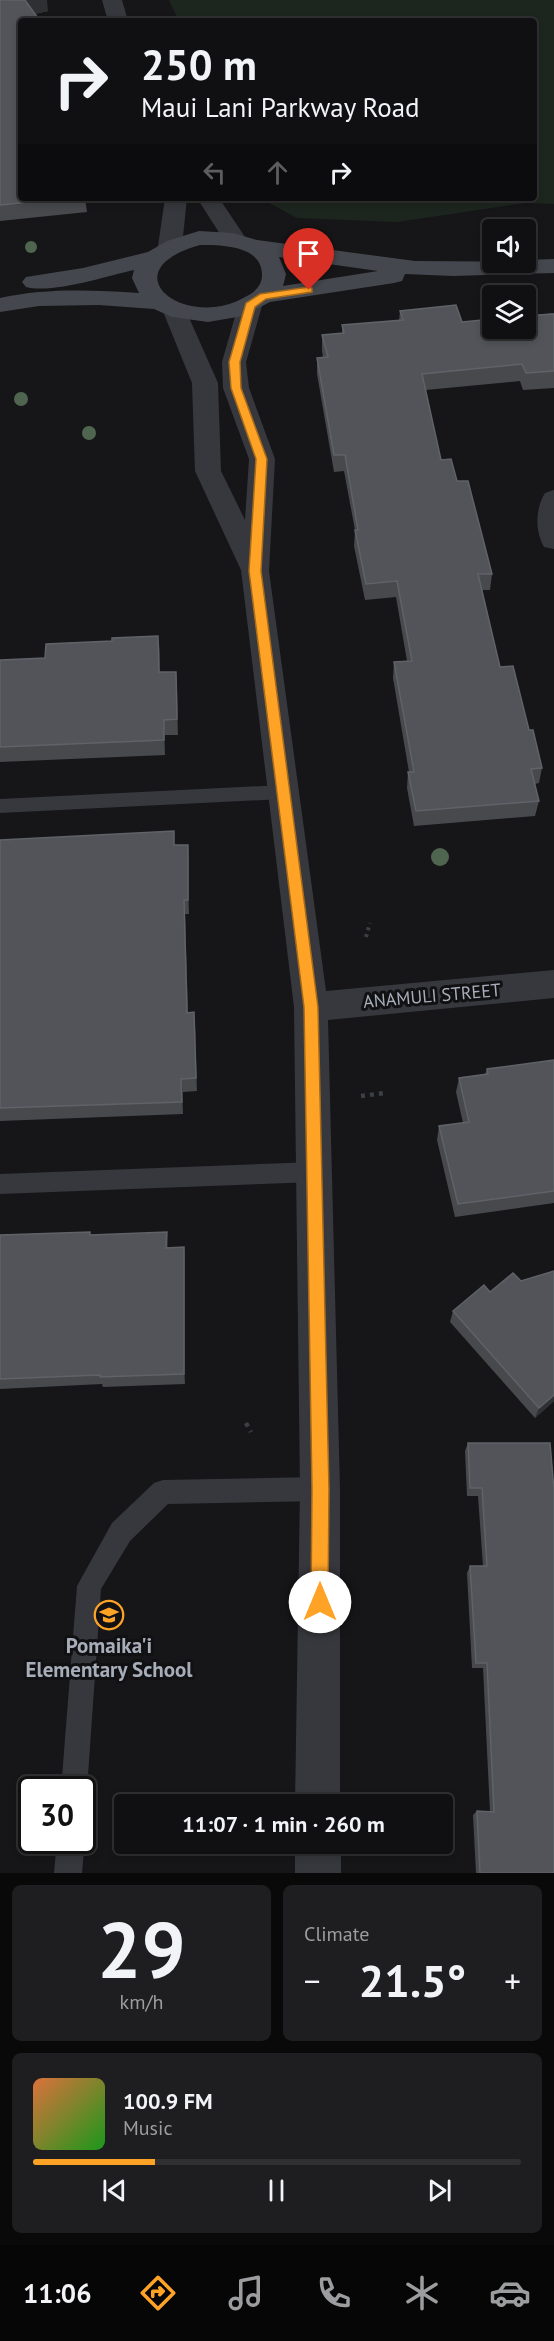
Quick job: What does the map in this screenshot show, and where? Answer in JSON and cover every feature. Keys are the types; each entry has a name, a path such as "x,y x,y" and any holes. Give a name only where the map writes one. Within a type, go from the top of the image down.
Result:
{"main road":[{"path":"0,287 83,275 199,238 309,252 330,258 437,269 554,266"},
{"path":"243,243 267,258 274,274 271,286 256,301"},
{"path":"161,252 145,270 145,280 149,291 167,305"},
{"path":"0,305 20,300 98,298 167,305 193,314 213,314 232,312 256,301 437,269"}],"street":[{"path":"112,0 117,18"},
{"path":"161,252 175,201"},
{"path":"210,201 243,243"},
{"path":"256,301 234,362 236,388 262,459 255,571 311,1007 320,1489 318,1794"},
{"path":"167,305 205,382 208,471 255,571"},
{"path":"554,500 550,522 554,540"},
{"name":"ANAMULI STREET","path":"311,1007 554,984"},
{"path":"318,1854 318,1873"}],"lane":[{"path":"0,806 283,792"},
{"path":"0,1184 315,1172"},
{"path":"76,1776 89,1586 121,1532 163,1492 320,1489"},
{"path":"68,1873 70,1854"}],"path":[{"path":"366,937 370,923"},
{"path":"361,1096 385,1093"},
{"path":"246,1423 251,1432"}],"shaded area":[{"path":"169,0 554,0 554,204 525,203 397,222 297,218 266,201 537,201 537,18 178,18"}],"building":[{"path":"0,0 25,0 38,18 18,18 18,201 38,201 0,205"},
{"path":"456,305 462,322 482,320 482,339 536,339 536,315 554,314 554,371 526,373 522,364 422,374 441,460 451,459 457,481 468,481 492,574 478,574 500,667 513,666 529,730 533,730 542,768 531,769 539,801 416,811 408,772 414,772 394,662 412,661 397,581 366,584 355,530 358,530 345,455 334,455 317,358 328,357 322,335 344,333 342,325 403,320 400,311"},
{"path":"158,636 159,672 176,672 177,719 164,720 164,740 0,747 0,660 45,658 46,644"},
{"path":"174,831 174,845 188,845 188,900 184,900 187,1013 194,1012 196,1078 181,1079 182,1102 0,1108 0,840"},
{"path":"554,1060 554,1191 458,1204 439,1126 469,1122 459,1078 488,1074 487,1069"},
{"path":"90,1232 90,1235 167,1232 166,1248 184,1247 184,1374 0,1379 0,1235"},
{"path":"554,1271 554,1395 539,1408 453,1311 484,1285 490,1292 513,1273 521,1281"},
{"path":"468,1443 550,1443 554,1490 554,1873 480,1873 477,1811 494,1812 487,1663 476,1663 470,1566 487,1566 482,1488 470,1488"}],"place":[{"name":"Pomaika'i Elementary School","path":"109,1615"}],"route":[{"path":"309,290 263,296 250,306 234,362 236,388 262,459 255,571 311,1007 320,1602"}]}
